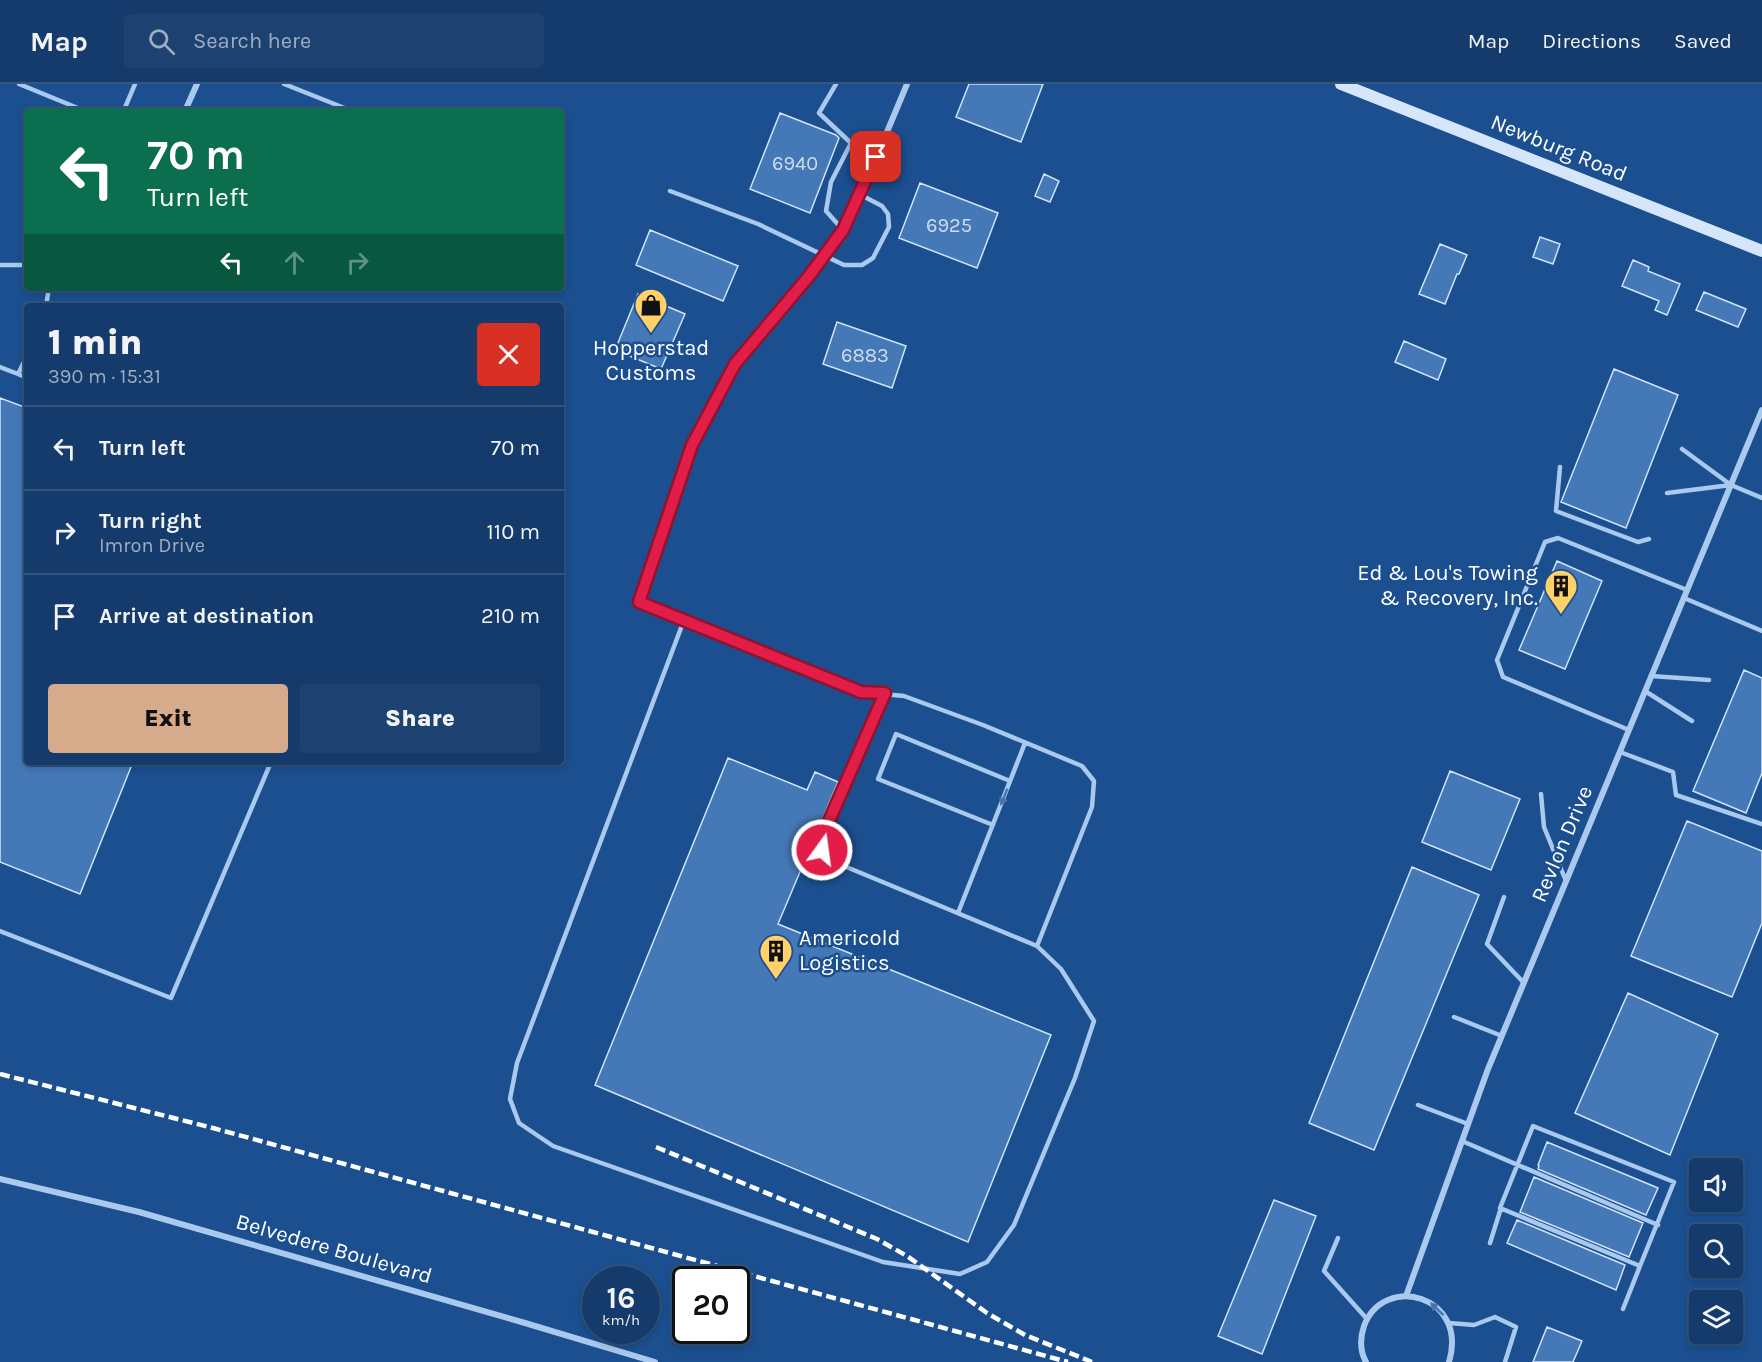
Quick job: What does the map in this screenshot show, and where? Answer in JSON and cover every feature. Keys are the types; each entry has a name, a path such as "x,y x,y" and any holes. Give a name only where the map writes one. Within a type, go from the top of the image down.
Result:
{"main road":[{"name":"Newburg Road","path":"1341,84 1762,251"}],"street":[{"path":"186,108 196,84"},
{"path":"639,602 692,445 735,364 809,276 843,230 907,84"},
{"name":"Revlon Drive","path":"1406,1296 1502,1036 1762,410"},
{"name":"Belvedere Boulevard","path":"0,1179 150,1216 655,1362"},
{"path":"1366,1362 1361,1345 1362,1332 1367,1319 1377,1307 1390,1299 1406,1296 1431,1303 1442,1312 1453,1336 1449,1362"}],"lane":[{"path":"19,84 78,108"},
{"path":"124,108 135,84"},
{"path":"284,84 344,108"},
{"path":"836,84 819,113 851,144 876,157"},
{"path":"843,230 826,211 831,182 851,144"},
{"path":"670,191 758,224 844,265 862,266 873,258 889,227 888,214 882,206 859,194"},
{"path":"0,265 24,265"},
{"path":"18,374 24,362"},
{"path":"0,367 24,377"},
{"path":"1682,449 1731,485 1762,498"},
{"path":"1560,467 1556,511 1638,542 1648,539"},
{"path":"1667,493 1731,485"},
{"path":"1629,730 1503,677 1497,660 1545,542 1558,538 1687,590"},
{"path":"1684,598 1762,631"},
{"path":"639,602 861,692 904,696 1082,766 1094,781 1092,807 1037,946"},
{"path":"684,620 517,1063 510,1099 519,1123 553,1146 883,1262 960,1274 987,1262 1014,1225 1075,1078 1094,1021 1061,969 1037,946 832,861 822,850 822,837 885,693"},
{"path":"1651,676 1708,680"},
{"path":"1645,691 1692,721"},
{"path":"993,825 878,779 896,734 1010,781"},
{"path":"958,913 1025,742"},
{"path":"1620,752 1673,772 1676,795 1762,824"},
{"path":"0,931 171,998 270,765"},
{"path":"1540,794 1544,827 1566,881"},
{"path":"1504,897 1487,944 1524,983"},
{"path":"1454,1017 1502,1036"},
{"path":"1418,1105 1468,1125"},
{"path":"1490,1243 1533,1126 1674,1182 1623,1309"},
{"path":"1462,1141 1658,1225"},
{"path":"1501,1208 1640,1266"},
{"path":"1338,1238 1324,1271 1367,1319"},
{"path":"1449,1323 1474,1325 1495,1317 1516,1327 1505,1362"}],"building":[{"path":"969,84 1043,84 1021,142 956,117"},
{"path":"780,113 839,138 810,213 750,189"},
{"path":"1044,174 1059,181 1050,202 1035,196"},
{"path":"920,183 998,213 977,268 899,238"},
{"path":"650,230 738,266 723,301 636,265"},
{"path":"1540,237 1560,244 1553,264 1533,257"},
{"path":"1440,244 1467,255 1445,304 1419,294"},
{"path":"1633,260 1649,267 1648,271 1680,284 1667,315 1655,310 1659,301 1622,286"},
{"path":"1704,292 1746,309 1738,327 1696,310"},
{"path":"638,294 685,314 661,369 615,350"},
{"path":"837,322 906,346 892,388 823,364"},
{"path":"1404,341 1446,359 1438,380 1395,362"},
{"path":"1614,369 1678,395 1626,528 1561,502"},
{"path":"0,398 24,407 24,765 132,765 80,894 0,862"},
{"name":"Ed & Lou's Towing & Recovery, Inc.","path":"1557,561 1602,581 1565,669 1519,650"},
{"path":"1744,670 1762,678 1762,773 1746,813 1693,791"},
{"name":"Americold Logistics","path":"728,758 807,790 815,772 838,782 778,924 1051,1035 968,1242 595,1085"},
{"path":"1450,771 1520,799 1491,870 1422,842"},
{"path":"1687,821 1762,851 1762,923 1732,997 1631,956"},
{"path":"1412,867 1479,895 1374,1150 1309,1123"},
{"path":"1628,993 1718,1034 1670,1155 1575,1113"},
{"path":"1547,1142 1658,1188 1646,1215 1538,1169"},
{"path":"1534,1177 1643,1223 1629,1257 1520,1212"},
{"path":"1274,1200 1316,1216 1262,1354 1218,1336"},
{"path":"1517,1220 1625,1265 1616,1290 1507,1243"},
{"path":"1547,1327 1582,1341 1573,1362 1533,1362"}],"railway":[{"path":"0,1074 213,1128 1068,1362"},
{"path":"656,1147 877,1239 907,1256 987,1313 1025,1335 1092,1362"}],"place":[{"name":"Hopperstad Customs","path":"651,334"},
{"name":"Ed & Lou's Towing & Recovery, Inc.","path":"1561,615"},
{"name":"Americold Logistics","path":"776,980"}],"route":[{"path":"822,850 822,837 885,693 861,692 639,602 692,445 735,364 809,276 843,230 876,157"}]}
